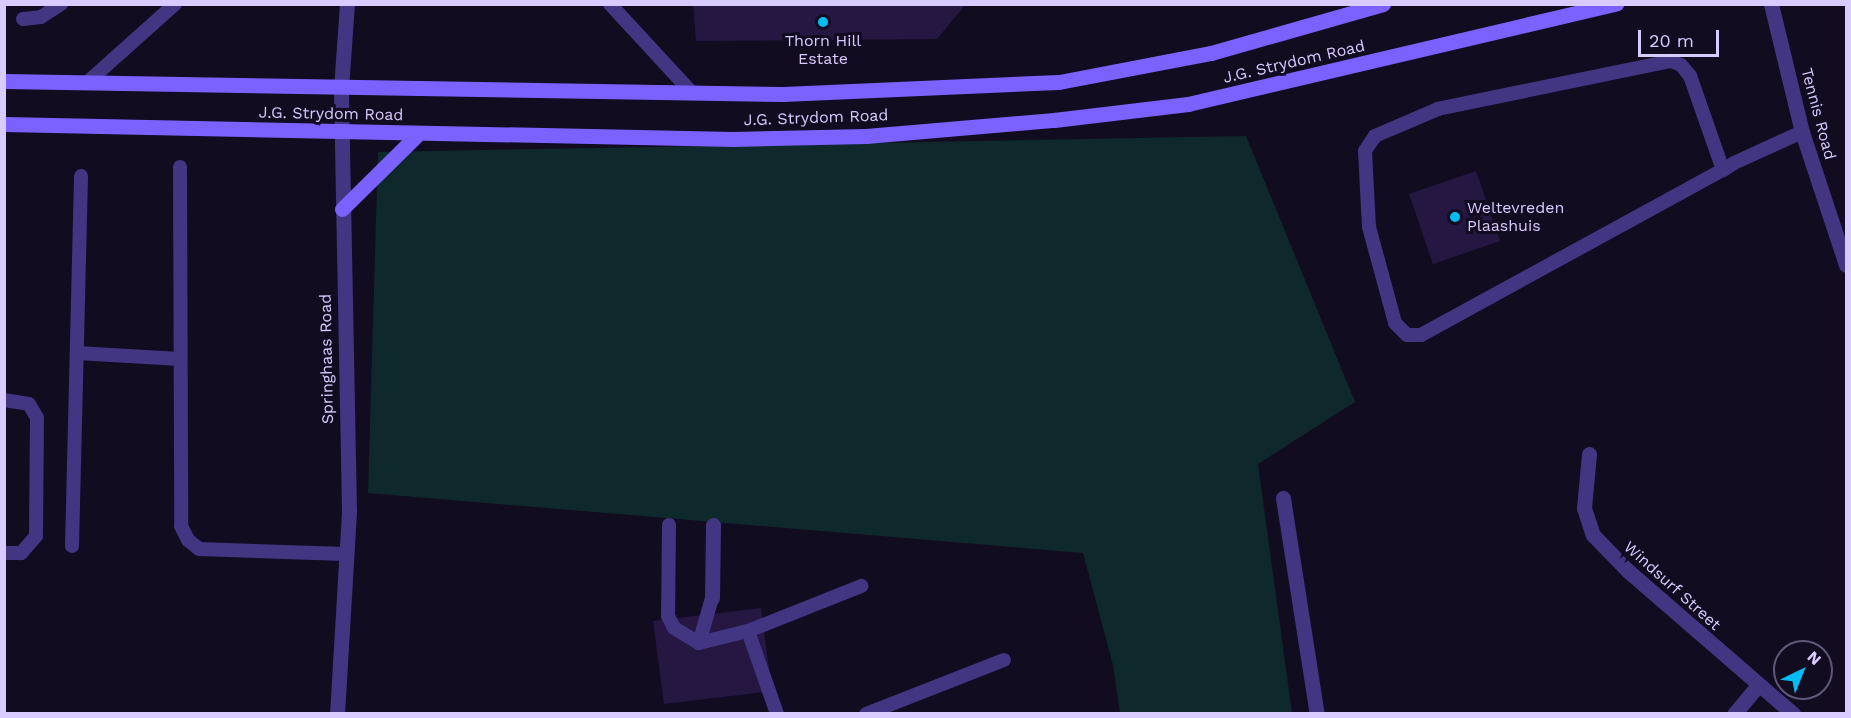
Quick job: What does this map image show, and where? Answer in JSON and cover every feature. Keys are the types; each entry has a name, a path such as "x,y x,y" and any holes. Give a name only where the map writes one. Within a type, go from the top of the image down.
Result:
{"street":[{"name":"Springhaas Road","path":"338,714 349,510 341,133 341,89 347,4"},
{"name":"J.G. Strydom Road","path":"4,81 90,80 341,89 783,94 1059,82 1211,53 1383,4"},
{"name":"J.G. Strydom Road","path":"4,124 341,133 755,138 866,136 1054,120 1188,104 1265,88 1616,4"},
{"name":"Tennis Road","path":"1771,4 1802,132 1846,265"},
{"path":"342,209 418,134"},
{"name":"Windsurf Street","path":"1588,454 1584,508 1593,535 1627,570 1793,714"},
{"path":"1283,498 1317,714"},
{"path":"712,598 713,525"},
{"path":"1734,714 1758,685"}],"lane":[{"path":"23,19 41,17 61,4"},
{"path":"90,80 175,4"},
{"path":"610,4 692,93"},
{"path":"1723,170 1690,76 1681,64 1671,61 1438,109 1375,136 1365,151 1369,227 1395,323 1407,334 1420,334 1723,170 1802,132"},
{"path":"180,167 181,526 188,540 199,549 345,554"},
{"path":"72,546 81,176"},
{"path":"76,353 180,359"},
{"path":"4,400 29,404 37,418 36,536 21,553 4,553"},
{"path":"669,525 668,616 674,627 699,643 748,631 861,586"},
{"path":"699,643 712,598"},
{"path":"748,631 777,714"},
{"path":"866,714 1004,660"}],"green space":[{"path":"1246,136 1355,402 1258,464 1292,713 1120,713 1113,665 1083,553 368,493 378,152"}],"building":[{"name":"Thorn Hill Estate","path":"693,4 966,4 937,39 696,41"},
{"name":"Weltevreden Plaashuis","path":"1476,171 1500,241 1433,264 1409,194"},
{"path":"761,608 772,691 664,704 653,621"}],"place":[{"name":"Thorn Hill Estate","path":"823,22"},
{"name":"Weltevreden Plaashuis","path":"1455,217"}]}
